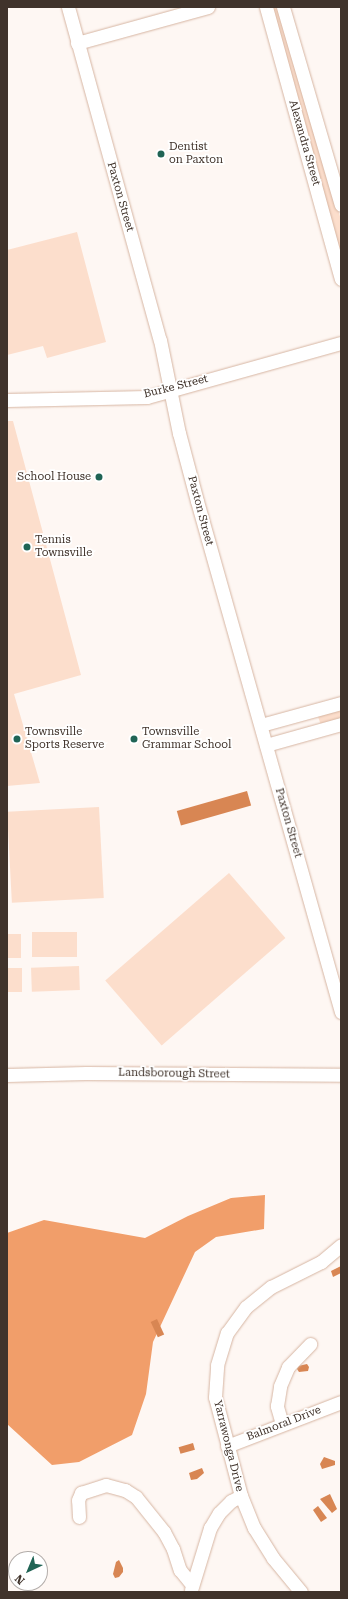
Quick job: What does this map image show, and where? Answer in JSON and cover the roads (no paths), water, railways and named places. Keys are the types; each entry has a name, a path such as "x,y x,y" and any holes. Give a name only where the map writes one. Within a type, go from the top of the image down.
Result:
{"street":[{"name":"Paxton Street","path":"68,7 160,340 186,460 341,1012"},
{"path":"77,43 208,7"},
{"name":"Alexandra Street","path":"266,7 341,279"},
{"name":"Alexandra Street","path":"283,7 341,205"},
{"name":"Burke Street","path":"7,400 146,397 341,343"},
{"path":"261,725 341,703"},
{"path":"266,745 341,724"},
{"name":"Landsborough Street","path":"7,1075 86,1073 341,1075"},
{"name":"Yarrawonga Drive","path":"301,1592 274,1558 258,1534 241,1496 215,1397 217,1365 227,1333 246,1307 270,1287 321,1262 341,1245"},
{"path":"282,1424 277,1406 280,1386 288,1367 310,1344"},
{"name":"Balmoral Drive","path":"227,1446 341,1402"},
{"path":"79,1517 78,1500 81,1493 106,1485 125,1490 136,1497 164,1532 173,1549 180,1570 192,1588"},
{"path":"192,1588 210,1528 219,1513 231,1501 241,1496"}],"place":[{"name":"Dentist on Paxton","path":"161,154"},
{"name":"School House","path":"99,477"},
{"name":"Tennis Townsville","path":"27,547"},
{"name":"Townsville Sports Reserve","path":"17,739"},
{"name":"Townsville Grammar School","path":"134,739"}]}
